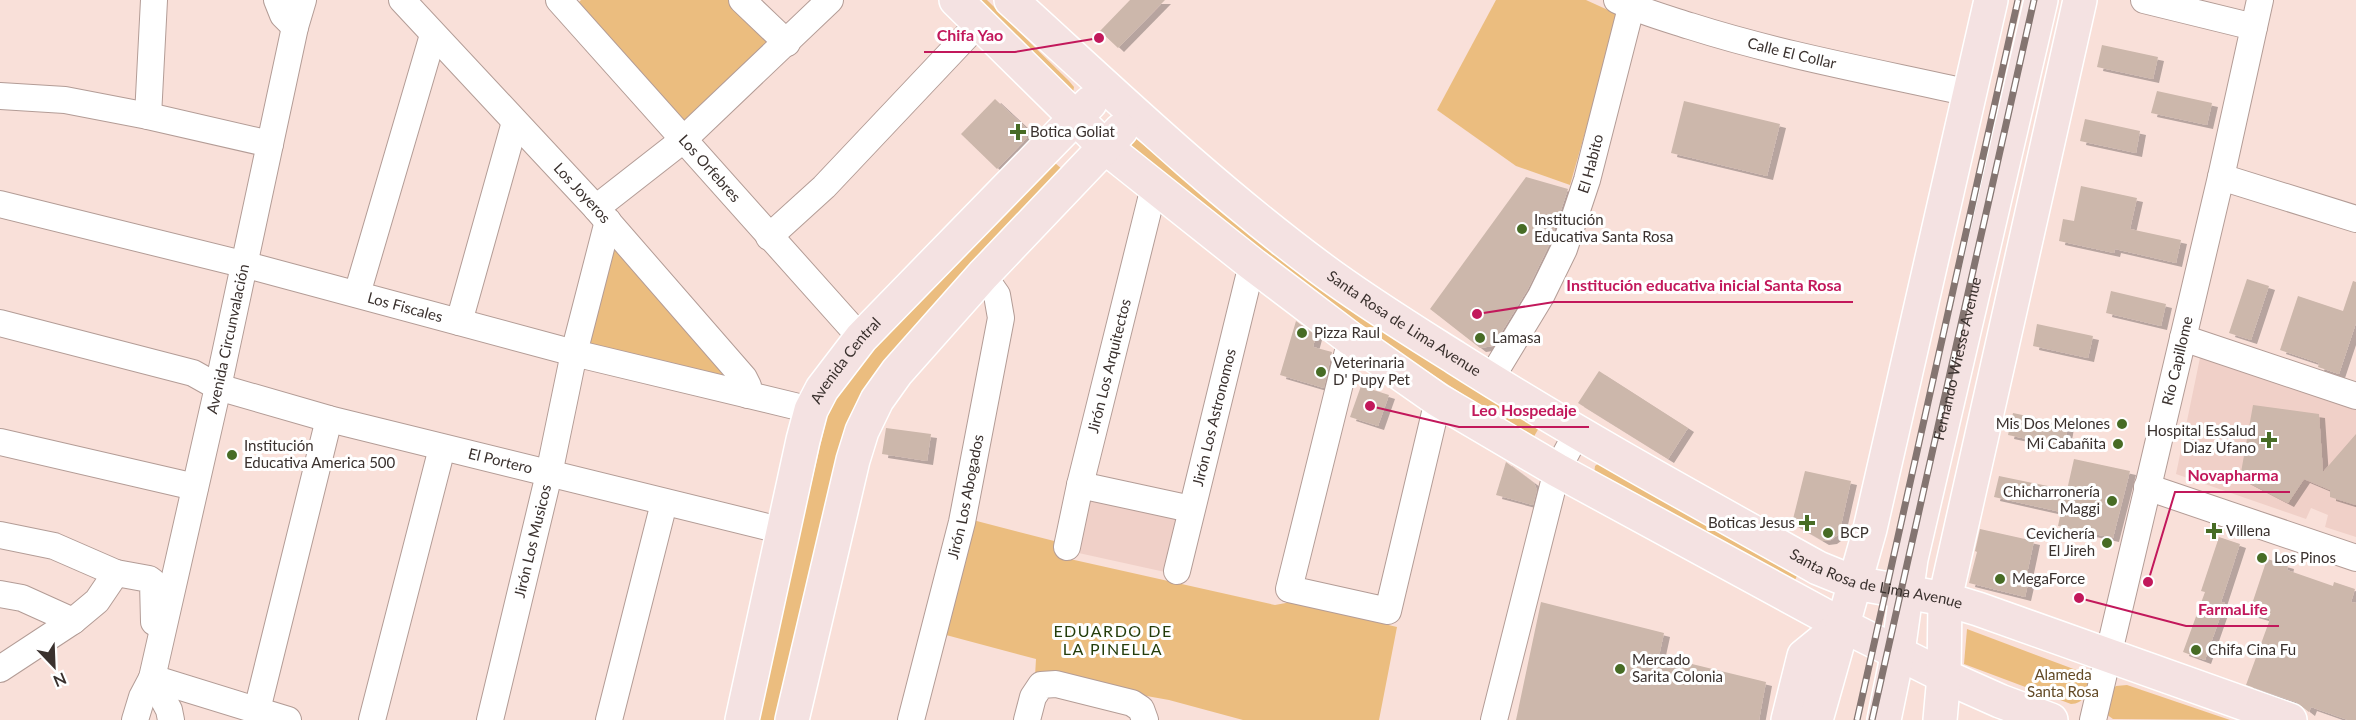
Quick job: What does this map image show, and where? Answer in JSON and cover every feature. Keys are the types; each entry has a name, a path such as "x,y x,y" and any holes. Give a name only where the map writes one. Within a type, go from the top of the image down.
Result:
{"main road":[{"path":"956,0 1105,147 1252,264 1351,339 1438,400 1557,470 1842,625 1944,676 2000,701 2051,720"},
{"name":"Santa Rosa de Lima Avenue","path":"1011,0 1136,114 1256,218 1320,268 1395,320 1577,433 1818,568 1855,583 1945,599 1978,609 2290,720"},
{"path":"1816,720 1870,529 1991,0"},
{"name":"Fernando Wiesse Avenue","path":"1884,720 1898,652 1905,591 2041,0"},
{"path":"1940,720 1944,676 1945,599 2080,0"},
{"name":"Avenida Central","path":"742,720 811,410 838,366 861,338 1106,86"},
{"path":"792,720 853,460 862,430 877,400 897,372 983,275 1136,114"},
{"path":"1715,556 1733,520"},
{"path":"1805,605 1818,568"},
{"path":"1788,720 1804,656 1842,625"}],"street":[{"path":"148,116 154,0"},
{"path":"277,0 283,15 295,27"},
{"name":"Avenida Circunvalación","path":"135,720 142,697 152,678 218,387 295,27 303,0"},
{"name":"Los Joyeros","path":"402,0 602,214 744,378 748,386 748,395"},
{"path":"742,0 787,43"},
{"path":"602,214 787,43 830,0"},
{"path":"2144,0 2254,27"},
{"name":"Río Capillome","path":"2092,720 2221,177 2260,0"},
{"name":"Los Orfebres","path":"564,2 683,140 861,338"},
{"name":"Calle El Collar","path":"1627,2 1715,34 1801,56 1970,93"},
{"name":"El Habito","path":"1490,380 1541,296 1564,249 1587,180 1627,2"},
{"path":"770,237 824,187 978,24"},
{"path":"357,294 433,35"},
{"path":"0,96 65,100 270,144"},
{"path":"459,322 515,122"},
{"path":"2221,177 2356,219"},
{"name":"Jirón Los Arquitectos","path":"1067,547 1080,484 1154,187"},
{"name":"Los Fiscales","path":"0,204 357,294 574,353 811,410"},
{"name":"Jirón Los Musicos","path":"490,720 549,474 602,214"},
{"name":"Jirón Los Astronomos","path":"1177,572 1252,264"},
{"name":"Jirón Los Abogados","path":"911,720 962,522 1000,318 997,295 983,275"},
{"name":"El Portero","path":"0,323 193,373 218,387 329,419 784,531"},
{"path":"2183,338 2356,396"},
{"path":"1351,339 1289,589 1388,611 1438,400"},
{"path":"256,710 329,419"},
{"path":"1494,720 1557,470 1577,433"},
{"path":"0,442 195,488"},
{"path":"372,720 442,448"},
{"path":"1080,484 1191,509"},
{"path":"2146,486 2356,558"},
{"path":"609,720 664,503"},
{"path":"0,535 54,546 116,573 149,579 153,582 152,619 155,627 161,632"},
{"path":"2,671 73,621 97,601 116,573"},
{"path":"0,594 22,598 73,621"},
{"path":"152,678 288,720"},
{"path":"152,678 170,710 171,720"},
{"path":"1027,720 1033,697 1041,686 1056,684 1132,703 1143,715"}],"shaded area":[{"name":"Hospital EsSalud Diaz Ufano","path":"2201,353 2356,407 2356,537 2325,527 2328,515 2311,508 2306,519 2176,474"},
{"path":"1088,492 1179,512 1165,572 1074,552"}],"green space":[{"path":"581,0 729,0 776,45 689,132 575,6"},
{"path":"965,0 987,0 1069,81 1074,87 1073,93"},
{"path":"1496,0 1586,0 1619,15 1570,185 1516,166 1437,110"},
{"path":"1131,135 1274,248 1540,426 1532,440 1406,357 1295,277 1147,160 1127,142"},
{"path":"1046,155 1063,170 877,371 864,395 776,720 756,720 827,417 842,379"},
{"path":"615,245 733,378 587,349"},
{"path":"1599,463 1800,570 1793,584 1594,475 1595,466"},
{"path":"969,519 1062,543 1061,557 1275,605 1291,602 1397,627 1379,720 1243,720 1169,700 1035,676 1036,659 946,635"},
{"name":"Alameda Santa Rosa","path":"1967,629 2087,674 2086,694 2081,701 2071,704 1964,664"},
{"name":"Alameda Santa Rosa","path":"2127,685 2230,720 2113,719 2106,714 2110,692 2116,686"}],"building":[{"path":"1130,0 1165,0 1118,48 1100,31"},
{"path":"2102,45 2158,57 2153,79 2097,67"},
{"path":"2157,91 2212,103 2207,125 2151,113"},
{"path":"995,99 1025,127 1027,138 997,169 961,134"},
{"path":"1684,101 1780,124 1767,176 1671,153"},
{"path":"2085,119 2140,131 2136,153 2080,141"},
{"name":"Institución Educativa Santa Rosa","path":"1526,177 1568,189 1550,243 1528,289 1493,346 1480,348 1430,309"},
{"path":"2081,186 2137,198 2130,229 2181,240 2176,263 2115,249 2114,253 2059,241 2063,219 2074,221"},
{"path":"2247,279 2269,286 2251,340 2229,333"},
{"path":"2353,281 2356,282 2356,323 2339,374 2318,367 2319,363 2280,350 2298,296 2343,311"},
{"path":"2111,291 2166,304 2161,326 2106,313"},
{"path":"1296,321 1316,336 1313,347 1332,352 1324,388 1280,375"},
{"path":"2037,324 2093,336 2088,358 2033,346"},
{"path":"1599,371 1688,428 1668,459 1578,403"},
{"path":"1361,386 1389,395 1378,426 1350,417"},
{"path":"2253,405 2319,414 2323,472 2356,434 2356,505 2330,497 2330,490 2304,479 2288,503 2240,478"},
{"path":"2013,413 2068,425 2064,447 2008,435"},
{"path":"886,428 931,434 927,461 882,454"},
{"path":"2074,459 2130,471 2113,538 2058,526 2061,512 1994,497 1999,476 2067,490"},
{"path":"1506,462 1534,483 1537,490 1533,505 1496,495"},
{"path":"1805,471 1851,481 1839,534 1831,540 1823,541 1792,523"},
{"path":"1980,529 2034,541 2025,597 1969,583"},
{"path":"2219,537 2240,544 2221,602 2225,603 2205,660 2183,652 2205,592 2201,591"},
{"path":"2267,559 2288,565 2287,570 2333,586 2334,582 2355,589 2351,602 2356,603 2356,720 2348,720 2311,707 2309,712 2296,702 2246,685 2270,619 2249,613"},
{"name":"Mercado Sarita Colonia","path":"1541,602 1664,633 1659,656 1766,682 1759,720 1516,720"}],"railway":[{"path":"1857,720 2018,0"},
{"path":"1872,720 2034,0"}],"place":[{"name":"Chifa Yao","path":"1099,38"},
{"name":"Botica Goliat","path":"1018,132"},
{"name":"Institución Educativa Santa Rosa","path":"1522,229"},
{"name":"Institución educativa inicial Santa Rosa","path":"1477,314"},
{"name":"Pizza Raul","path":"1302,333"},
{"name":"Lamasa","path":"1480,338"},
{"name":"Veterinaria D' Pupy Pet","path":"1321,372"},
{"name":"Leo Hospedaje","path":"1370,406"},
{"name":"Mis Dos Melones","path":"2122,424"},
{"name":"Hospital EsSalud Diaz Ufano","path":"2269,440"},
{"name":"Mi Cabañita","path":"2118,444"},
{"name":"Institución Educativa America 500","path":"232,455"},
{"name":"Chicharronería Maggi","path":"2112,501"},
{"name":"Boticas Jesus","path":"1807,523"},
{"name":"Villena","path":"2214,531"},
{"name":"BCP","path":"1828,533"},
{"name":"Cevichería El Jireh","path":"2107,543"},
{"name":"Los Pinos","path":"2262,558"},
{"name":"MegaForce","path":"2000,579"},
{"name":"Novapharma","path":"2148,582"},
{"name":"FarmaLife","path":"2079,598"},
{"name":"Chifa Cina Fu","path":"2196,650"},
{"name":"Mercado Sarita Colonia","path":"1620,669"}],"district":[{"name":"EDUARDO DE LA PINELLA","path":"1113,640"}]}
